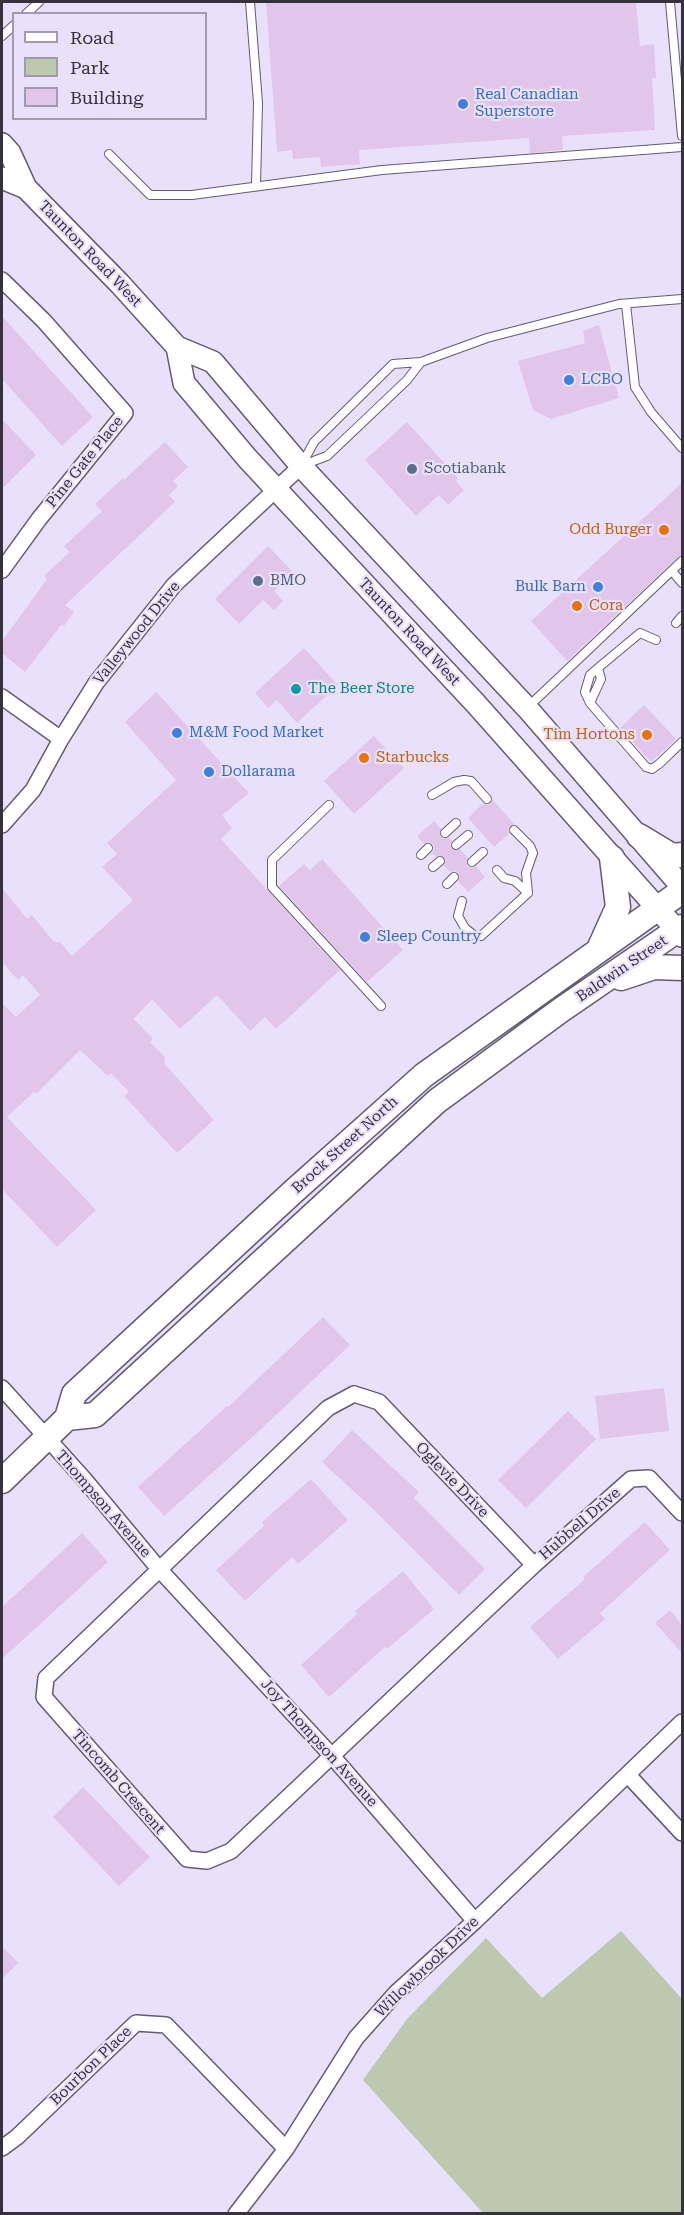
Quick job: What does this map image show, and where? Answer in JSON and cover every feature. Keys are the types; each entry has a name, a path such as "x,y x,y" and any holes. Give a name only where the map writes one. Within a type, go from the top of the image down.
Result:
{"main road":[{"name":"Taunton Road West","path":"2,144 10,153 26,188 120,284 177,347 213,362 302,465 527,708 682,887"},
{"name":"Taunton Road West","path":"2,178 26,188"},
{"name":"Taunton Road West","path":"177,347 184,383 275,488 520,752 612,858 681,931"},
{"path":"639,836 672,856 682,855"},
{"path":"598,952 618,907 612,858"},
{"path":"658,909 682,891"},
{"name":"Brock Street North","path":"2,1481 67,1418 74,1394 383,1110 424,1075 658,909"},
{"name":"Baldwin Street","path":"561,1010 681,931"},
{"path":"561,1010 629,974 654,967 682,968"},
{"name":"Brock Street North","path":"67,1418 95,1415 437,1101 561,1010"}],"street":[{"name":"Pine Gate Place","path":"2,280 44,321 125,413 39,519 2,570"},
{"name":"Valleywood Drive","path":"2,825 33,790 96,683 174,585 302,465"},
{"path":"2,697 61,739"},
{"name":"Thompson Avenue","path":"2,1388 84,1479 159,1569"},
{"name":"Oglevie Drive","path":"159,1569 327,1408 354,1394 379,1402 534,1565"},
{"name":"Hubbell Drive","path":"534,1565 631,1479 649,1478 682,1513"},
{"path":"332,1756 534,1565"},
{"name":"Tincomb Crescent","path":"159,1569 46,1677 44,1697 187,1859 207,1861 231,1851 332,1756"},
{"name":"Joy Thompson Avenue","path":"159,1569 332,1756 475,1921"},
{"path":"682,1722 628,1775 682,1833"},
{"name":"Willowbrook Drive","path":"236,2214 286,2150 356,2038 396,1993 628,1775"},
{"name":"Bourbon Place","path":"2,2148 17,2137 136,2023 166,2025 286,2150"}],"lane":[{"path":"250,2 258,103 256,185"},
{"path":"670,2 682,136"},
{"path":"109,154 150,195 192,195 382,170 682,147"},
{"path":"302,465 314,442 393,364 421,362 487,338 626,304 682,299"},
{"path":"626,304 635,387 651,412 682,448"},
{"path":"302,465 327,456 407,380 421,362"},
{"path":"527,708 682,561"},
{"path":"672,571 682,583"},
{"path":"676,622 682,616"},
{"path":"656,640 640,633 598,668 601,679 591,703 646,767 652,769 682,742"},
{"path":"432,795 454,782 464,780 471,781 487,799"},
{"path":"329,805 272,860 272,886 381,1006"},
{"path":"445,833 456,823"},
{"path":"514,830 530,846 533,854 526,873 528,893"},
{"path":"456,845 468,835"},
{"path":"421,855 428,848"},
{"path":"471,862 483,852"},
{"path":"433,867 440,861"},
{"path":"497,870 504,878 515,881 528,893"},
{"path":"447,884 454,877"},
{"path":"462,901 458,916 465,928 475,936 481,936 528,893"}],"green space":[{"path":"621,1931 682,1999 682,2213 483,2213 363,2080 407,2019 486,1938 542,1998"}],"building":[{"name":"Real Canadian Superstore","path":"266,2 636,2 640,46 654,44 656,78 652,78 655,130 562,136 563,150 530,153 529,138 359,150 360,164 321,167 320,157 293,159 292,150 277,152"},
{"path":"2,316 93,417 62,446 2,379"},
{"name":"LCBO","path":"599,325 619,398 551,419 533,410 518,361 585,343 583,331"},
{"path":"2,419 36,455 2,489"},
{"name":"Scotiabank","path":"407,422 458,478 456,481 464,490 448,505 439,495 416,516 365,460"},
{"path":"165,442 188,467 173,481 178,486 169,495 175,502 65,605 74,612 25,672 2,653 2,641 47,579 44,576 70,552 64,546 102,511 95,504"},
{"path":"682,483 682,555 567,661 531,621"},
{"name":"BMO","path":"268,546 293,572 274,591 283,601 274,610 263,600 239,624 215,599"},
{"name":"The Beer Store","path":"304,648 338,685 297,723 277,700 268,708 255,693"},
{"path":"156,692 249,793 222,815 232,828 221,839 340,970 276,1029 265,1017 250,1031 217,995 180,1029 152,999 134,1019 153,1039 150,1042 165,1057 164,1063 214,1120 177,1153 124,1096 129,1092 111,1073 108,1076 80,1050 36,1094 34,1092 7,1117 96,1210 57,1247 2,1189 2,1003 16,1017 40,995 23,975 18,980 2,962 2,888 27,919 32,915 54,942 60,942 72,956 133,900 102,867 117,854 107,843 176,780 125,722"},
{"name":"Tim Hortons","path":"644,705 676,739 651,762 620,728"},
{"path":"374,736 404,768 354,814 324,781"},
{"path":"493,800 514,824 508,828 509,834 494,847 468,818 483,803 489,805"},
{"path":"434,821 441,829 440,837 444,839 449,837 452,841 450,845 452,849 460,849 468,858 467,866 476,867 485,877 468,892 458,881 459,873 450,872 444,866 446,860 444,857 439,855 436,857 432,853 433,844 429,842 424,844 417,836"},
{"path":"322,859 403,950 367,982 279,886 304,864 310,870"},
{"path":"323,1317 350,1345 164,1516 138,1487 228,1407"},
{"path":"664,1388 669,1431 600,1439 595,1396"},
{"path":"568,1411 596,1439 526,1508 498,1480"},
{"path":"352,1430 419,1492 414,1498 485,1569 459,1595 373,1509 322,1462"},
{"path":"311,1479 348,1520 298,1564 292,1557 245,1601 216,1570 264,1526 262,1522"},
{"path":"645,1522 670,1550 600,1613 605,1619 558,1659 530,1627"},
{"path":"82,1533 108,1562 2,1659 2,1607"},
{"path":"403,1571 434,1609 387,1649 385,1647 329,1697 301,1665 357,1614 355,1611"},
{"path":"670,1610 682,1625 682,1653 655,1623"},
{"path":"83,1787 150,1857 119,1886 53,1817"},
{"path":"2,1946 18,1963 2,1979"}],"place":[{"name":"Real Canadian Superstore","path":"463,104"},
{"name":"LCBO","path":"569,380"},
{"name":"Scotiabank","path":"412,469"},
{"name":"Odd Burger","path":"664,530"},
{"name":"BMO","path":"258,581"},
{"name":"Bulk Barn","path":"598,587"},
{"name":"Cora","path":"577,606"},
{"name":"The Beer Store","path":"296,689"},
{"name":"M&M Food Market","path":"177,733"},
{"name":"Tim Hortons","path":"647,735"},
{"name":"Starbucks","path":"364,758"},
{"name":"Dollarama","path":"209,772"},
{"name":"Sleep Country","path":"365,937"}]}
